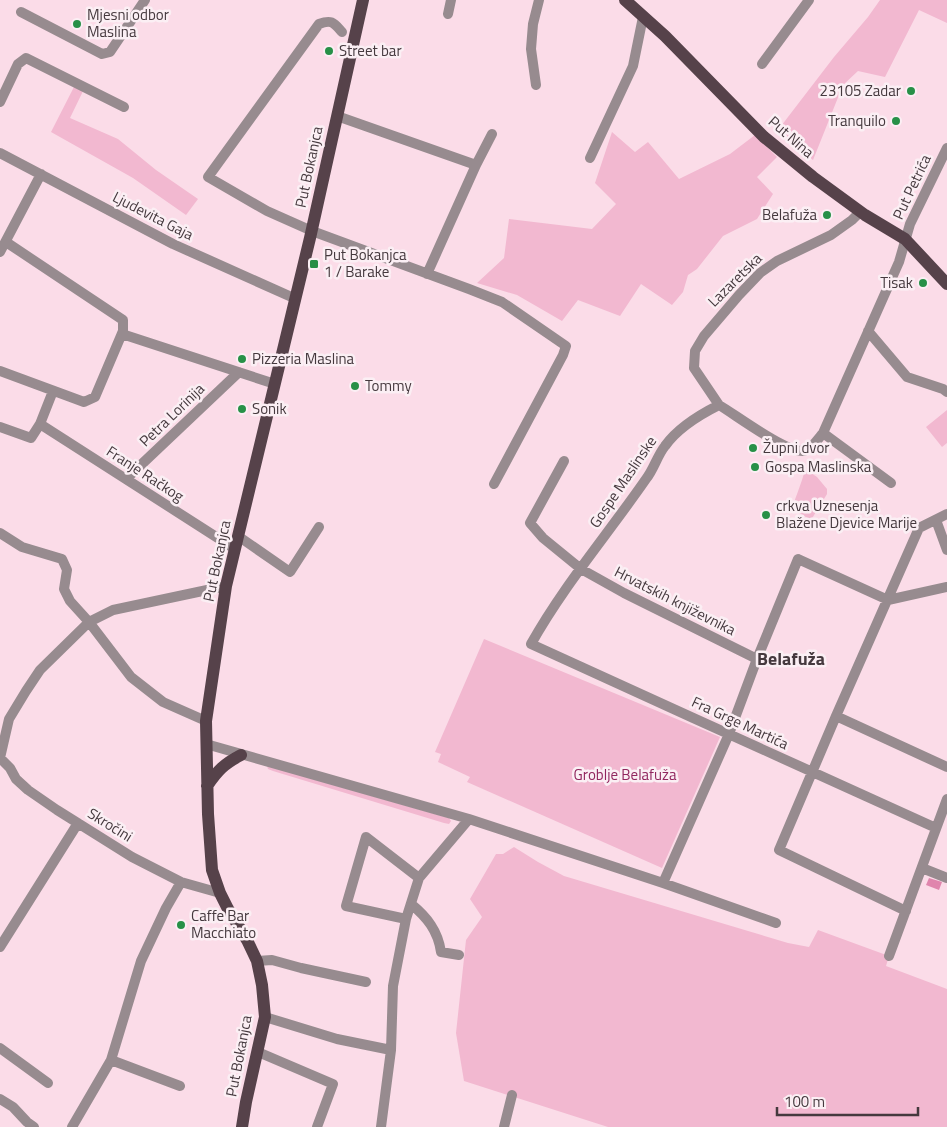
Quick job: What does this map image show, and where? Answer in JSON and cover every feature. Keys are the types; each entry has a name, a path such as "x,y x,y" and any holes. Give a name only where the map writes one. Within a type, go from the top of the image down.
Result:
{"main road":[{"name":"Put Bokanjca","path":"242,1127 265,1017 257,961 220,893 212,870 208,814 206,721 226,586 312,231 362,0"},
{"name":"Put Nina","path":"625,0 665,36 764,136 813,177 860,212 905,239 947,284"},
{"path":"207,786 221,767 242,755"}],"street":[{"path":"21,12 102,54 110,52 145,0"},
{"path":"448,14 451,0"},
{"path":"536,84 532,49 533,24 539,0"},
{"path":"762,64 809,0"},
{"path":"590,158 633,66 643,17"},
{"path":"342,32 334,23 327,21 320,24 208,177 267,211 312,231 502,302 566,346 563,355 494,484"},
{"path":"0,102 18,64 26,58 124,107"},
{"path":"337,116 476,165"},
{"path":"427,274 492,134"},
{"name":"Put Petrića","path":"905,239 910,224 947,148"},
{"name":"Ljudevita Gaja","path":"0,152 173,244 296,299"},
{"path":"0,252 41,174"},
{"name":"Lazaretska","path":"719,405 694,368 695,351 704,336 760,273 777,261 831,235 860,212"},
{"path":"719,405 783,446 804,451 812,446 823,433 899,262 905,239"},
{"path":"0,371 84,402 95,397 122,334 123,320 6,242"},
{"path":"868,331 907,377 947,392"},
{"path":"122,334 275,384"},
{"name":"Petra Lorinija","path":"126,479 239,372"},
{"path":"0,427 31,438 40,424 53,390"},
{"name":"Gospe Maslinske","path":"531,644 566,589 648,477 665,445 683,428 705,412 719,405"},
{"name":"Franje Račkog","path":"40,424 235,549"},
{"path":"823,433 891,483"},
{"name":"Hrvatskih književnika","path":"564,461 530,523 542,538 580,570 757,659"},
{"path":"906,911 779,850 919,528 947,514"},
{"path":"936,520 947,550"},
{"path":"238,536 290,572 319,527"},
{"path":"0,533 22,547 62,559 67,570 64,589 70,601 131,676 163,702 206,721"},
{"path":"664,884 729,734 798,559 888,600 947,586"},
{"path":"0,758 9,719 26,691 40,670 89,622 113,610 226,586"},
{"name":"Fra Grge Martića","path":"531,644 936,828"},
{"path":"836,716 947,767"},
{"path":"206,744 469,819 776,923"},
{"name":"Skročini","path":"0,758 10,768 16,780 28,790 132,857 181,882 220,893"},
{"path":"889,956 947,799"},
{"path":"381,1127 391,1050 393,986 406,919 419,878 469,819"},
{"path":"0,947 78,823"},
{"path":"406,919 346,906 366,837 419,878"},
{"path":"922,868 947,878"},
{"path":"72,1127 111,1060 141,961 166,908 181,882"},
{"path":"411,904 422,913 431,925 440,941 441,952 459,955"},
{"path":"257,961 272,960 366,982"},
{"path":"265,1017 337,1039 391,1050"},
{"path":"0,1048 48,1083"},
{"path":"258,1052 333,1084 317,1127"},
{"path":"111,1060 180,1086"},
{"path":"504,1127 512,1095"},
{"path":"0,1099 13,1107 34,1127"}],"green space":[{"path":"880,0 947,0 947,23 919,10 885,77 858,71 843,85 813,160 778,130"},
{"path":"76,83 85,87 70,118 118,139 156,170 198,199 186,215 133,178 51,132"},
{"path":"612,132 635,152 648,142 679,179 730,154 755,135 777,157 757,177 773,194 757,219 723,236 697,269 688,275 683,292 672,305 641,284 620,316 578,300 562,321 517,295 477,283 504,258 509,219 592,229 616,204 595,183"},
{"path":"947,410 947,443 942,447 926,427"},
{"path":"805,469 817,477 827,489 827,494 811,520 792,509"},
{"name":"Groblje Belafuža","path":"484,639 720,737 662,868 467,782 470,777 438,762 441,754 435,752"},
{"path":"267,766 449,818 451,821 449,824 444,823 273,771 268,769"},
{"path":"514,847 564,876 788,943 809,947 818,930 889,956 886,966 947,989 947,1127 608,1127 464,1081 456,1033 466,940 482,917 470,899 496,854 503,854"}],"shaded area":[{"path":"929,878 942,882 939,890 926,885"}],"place":[{"name":"Mjesni odbor Maslina","path":"77,24"},
{"name":"Street bar","path":"329,51"},
{"name":"23105 Zadar","path":"911,91"},
{"name":"Tranquilo","path":"896,121"},
{"name":"Belafuža","path":"827,215"},
{"name":"Put Bokanjca 1 / Barake","path":"314,264"},
{"name":"Tisak","path":"923,283"},
{"name":"Pizzeria Maslina","path":"242,359"},
{"name":"Tommy","path":"355,386"},
{"name":"Sonik","path":"242,409"},
{"name":"Župni dvor","path":"753,448"},
{"name":"Gospa Maslinska","path":"755,467"},
{"name":"crkva Uznesenja Blažene Djevice Marije","path":"766,515"},
{"name":"Caffe Bar Macchiato","path":"181,925"}],"district":[{"name":"Belafuža","path":"791,659"}]}
